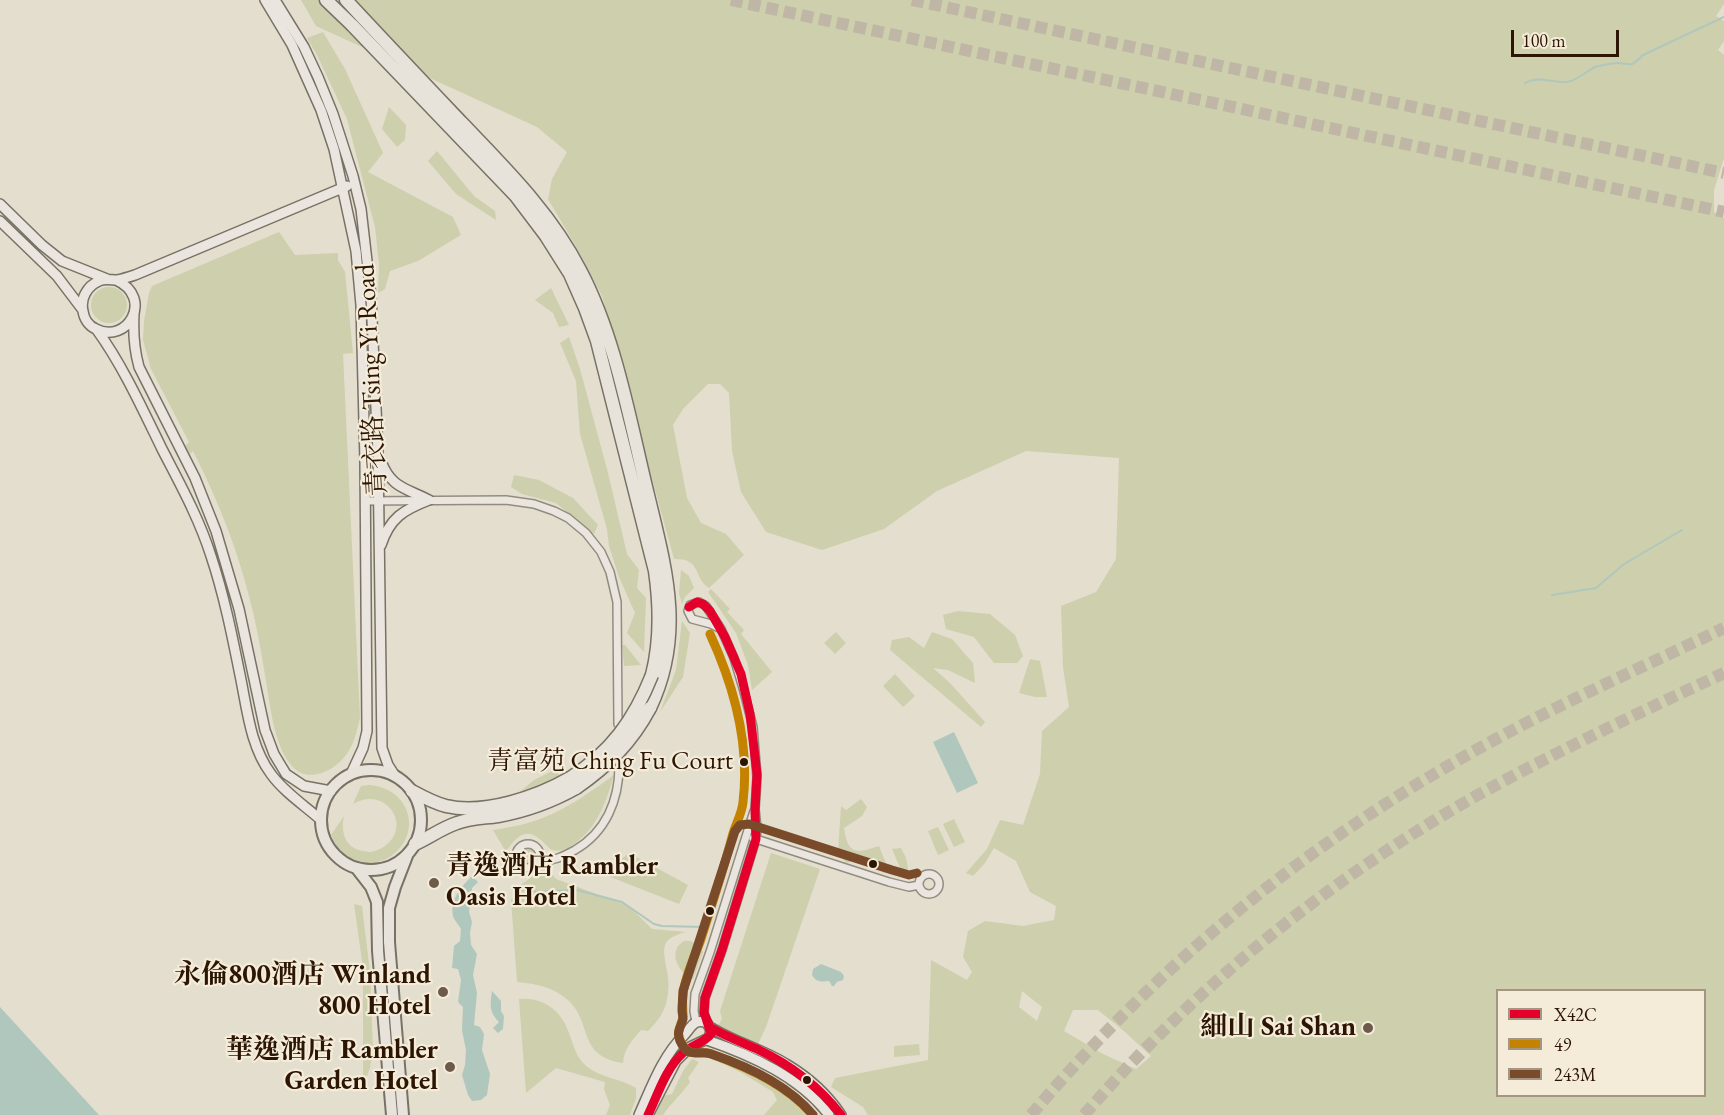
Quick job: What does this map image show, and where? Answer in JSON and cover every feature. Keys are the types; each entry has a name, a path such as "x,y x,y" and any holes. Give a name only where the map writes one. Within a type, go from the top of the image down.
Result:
{"highway":[{"path":"326,0 455,124 510,172 543,211 569,250 590,291 609,341 666,568 670,602 671,632 668,657 662,680 650,708 642,724 621,751 593,777 521,799 469,808 445,806 412,791"},
{"path":"346,0 515,195 558,254 585,308 604,367 651,552 659,601 658,644 651,675 640,703 623,731 603,754 560,797 528,809 449,825 416,844"}],"main road":[{"name":"青衣路 Tsing Yi Road","path":"265,0 292,45 321,110 334,149 356,251 361,305 367,730 363,748 351,774 330,791"},
{"name":"青衣路 Tsing Yi Road","path":"275,0 304,47 318,77 333,114 361,209 371,296 378,453 382,748 395,776 412,791"},
{"path":"321,820 281,786 267,769 260,755 252,731 222,593 206,540 115,357 97,330 85,318 82,301 85,292 98,281 135,276 354,183"},
{"path":"0,204 62,261 123,284 130,290 135,306 133,335 135,355 191,470 216,531 239,609 265,730 274,754 286,774 304,786 330,791 325,800 321,820 323,836 331,851 342,861 357,869 371,887 377,902 378,951 396,1092 403,1115"},
{"path":"0,221 57,276 82,309"},
{"path":"130,290 135,276"},
{"path":"97,330 114,332 123,328 134,314"},
{"path":"378,453 385,472 393,482 429,500"},
{"path":"378,551 386,531 396,518 408,509 429,500"},
{"path":"351,774 371,770 395,776"},
{"path":"392,1115 396,1092 389,908 407,856 416,844 420,831 419,804 412,791"},
{"path":"357,869 388,868 407,856"},
{"path":"639,1115 669,1052 693,1025 700,1021 786,1064 813,1083 834,1104 841,1115"},
{"path":"693,1025 691,1036 694,1040 738,1052 790,1079 808,1093 829,1115"},
{"path":"648,1115 676,1061 682,1053 710,1036 709,1025"}],"street":[{"path":"365,501 506,501 534,504 568,518 586,533 600,552 610,572 616,602 618,724"},
{"path":"709,1025 704,1013 705,998 722,950 756,839 757,829 755,809 757,777 753,727 739,672 721,630 704,603 697,602 690,605 688,611 692,619 711,624 721,630"},
{"path":"539,861 568,854 593,836 611,811 619,781 619,766"},
{"path":"693,1025 695,994 755,809"},
{"path":"746,836 889,882 909,887 919,885"}],"green space":[{"path":"301,0 1724,0 1716,16 1724,21 1724,41 1718,50 1724,55 1724,158 1714,190 1714,212 1724,218 1724,1115 868,1115 863,1107 831,1087 835,1078 928,1060 931,960 967,980 972,972 963,957 968,931 985,921 1023,926 1054,920 1056,906 1030,892 1016,861 994,848 985,863 973,876 966,873 987,849 1000,820 1023,825 1040,774 1042,731 1069,707 1063,667 1061,606 1096,592 1116,559 1119,458 1026,451 937,491 884,529 822,550 766,532 741,492 732,451 729,393 720,384 708,384 683,409 673,425 687,498 701,523 726,534 744,555 709,588 704,584 693,565 674,559 602,296 548,199 552,179 567,152 537,127 316,26","holes":["1022,991 1042,1007 1037,1021 1019,1007","1073,1010 1098,1010 1151,1056 1136,1069 1103,1054 1064,1031"]},
{"path":"323,32 345,69 383,153 368,172 453,217 461,235 418,261 390,271 385,289 378,293 379,264 375,227 347,119 307,38"},
{"path":"389,107 406,125 405,140 397,147 382,129"},
{"path":"437,151 474,196 495,211 496,220 456,194 428,161"},
{"path":"279,232 295,255 338,253 338,260 345,272 353,353 343,354 360,718 356,735 343,759 330,769 314,775 299,772 292,766 280,747 273,723 253,613 234,545 202,469 193,451 190,454 185,446 189,442 151,369 143,340 144,321 152,286"},
{"path":"109,287 122,292 127,305 122,318 109,323 96,318 91,305 96,292"},
{"path":"551,288 569,325 559,327 553,313 535,300"},
{"path":"569,337 608,473 627,554 639,570 637,588 646,598 644,652 627,633 635,613 619,577 609,546 607,529 580,434 576,381 560,343"},
{"path":"514,475 539,480 573,498 598,525 594,534 556,503 522,494 511,487"},
{"path":"681,570 689,576 694,588 682,604 679,593"},
{"path":"711,589 730,609 727,612 744,630 741,634 772,672 752,690 748,665 736,633 708,592"},
{"path":"958,611 990,614 1015,635 1023,656 1017,663 994,663 974,637 946,629 943,615"},
{"path":"682,621 690,633 683,677 660,712 676,670"},
{"path":"836,632 846,643 835,654 824,643"},
{"path":"932,632 952,639 973,663 975,683 948,670 933,668 950,683 985,722 981,727 890,650 892,640 909,637 924,648"},
{"path":"622,645 625,645 641,665 624,666"},
{"path":"1030,659 1040,661 1047,697 1019,693"},
{"path":"895,674 915,696 903,707 883,686"},
{"path":"554,770 563,778 540,789 516,795 534,780"},
{"path":"614,775 595,822 582,837 566,849 552,850 535,836 525,834 517,838 506,852 493,830 529,823 558,811"},
{"path":"369,785 391,792 402,802 408,815 409,828 405,841 397,851 375,863 361,862 347,857 339,850 331,835 344,816 344,836 351,846 357,849 376,851 394,836 397,827 396,818 384,803 375,799 364,799 353,804 361,786"},
{"path":"861,799 867,807 862,816 844,828 848,844 859,851 879,846 889,871 884,873 857,860 846,863 838,852 841,806 846,810"},
{"path":"954,819 965,842 954,847 943,824"},
{"path":"938,827 949,850 938,855 928,831"},
{"path":"528,846 534,849 537,855 534,861 528,864 522,861 519,855 522,849"},
{"path":"901,848 906,858 909,874 903,875 892,849"},
{"path":"629,853 688,885 679,904 598,872 600,866 618,862"},
{"path":"771,853 820,869 766,1027 758,1044 721,1030 718,1026 722,1019 720,1011"},
{"path":"547,868 556,879 629,906 652,929 686,932 667,941 664,950 668,978 666,1004 648,1031 641,1030 635,1037 627,1049 623,1063 599,1054 592,1046 576,1010 563,996 545,987 517,982 511,899 515,889"},
{"path":"354,904 362,906 370,972 373,1049 370,1068 363,1086 363,968"},
{"path":"684,941 690,941 703,952 693,979 683,972 676,961 676,950"},
{"path":"519,999 534,1000 548,1005 564,1021 576,1052 585,1065 597,1073 636,1088 636,1098 630,1115 606,1115 610,1105 604,1089 605,1082 556,1068 526,1093"},
{"path":"919,1044 920,1055 894,1057 894,1046"},
{"path":"712,1055 739,1064 780,1084 802,1103 809,1115 764,1115 777,1100 773,1092 715,1060"},
{"path":"692,1059 699,1062 688,1078 690,1082 663,1115 654,1115 662,1096 672,1094 683,1071"}],"shaded area":[{"path":"954,732 978,783 957,793 933,742"},
{"path":"472,876 478,882 472,888 469,912 472,922 471,945 477,954 473,975 477,993 474,1025 480,1027 484,1034 482,1050 490,1074 487,1095 481,1100 472,1101 462,1075 466,1050 462,1030 463,1007 458,1002 461,980 458,969 452,968 454,946 460,941 461,929 453,916 453,904 460,889"},
{"path":"821,964 841,972 844,976 843,980 832,986 829,981 815,979 812,975 813,969"},
{"path":"492,991 501,1001 501,1011 504,1016 503,1029 498,1033 493,1028 499,1022 491,1008"},
{"path":"0,1007 99,1115 0,1115"}],"waterway":[{"path":"1525,83 1540,79 1570,82 1595,67 1616,63 1632,64 1643,55 1724,17"},
{"path":"1552,595 1596,588 1624,564 1682,530"},
{"path":"527,890 534,892 577,890 622,902 654,924 706,927"}],"tunnel":[{"path":"731,0 1724,212"},
{"path":"912,0 1724,173"},
{"path":"1031,1115 1130,1008 1182,958 1293,868 1351,826 1412,787 1506,733 1724,628"},
{"path":"1084,1115 1171,1023 1218,980 1266,939 1368,863 1507,779 1599,732 1724,673"}],"transit line":[{"name":"X42C","path":"689,607 697,602 710,611 725,637 741,674 750,714 757,774 756,839 705,998 704,1013 710,1027 769,1055 803,1077 823,1094 841,1115"},
{"name":"49","path":"710,634 733,695 742,737 745,780 741,811 686,981 679,1038 689,1052 711,1054 743,1067 781,1087 813,1115"},
{"name":"243M","path":"813,1115 792,1094 766,1078 739,1064 711,1054 690,1052 683,1047 679,1038 683,1019 683,991 735,831 740,825 749,824 909,875 917,873"},
{"name":"X42C","path":"648,1115 663,1082 677,1059 686,1050 705,1040 711,1034 704,1012"}],"place":[{"name":"青富苑 Ching Fu Court","path":"744,762"},
{"name":"青逸酒店 Rambler Oasis Hotel","path":"434,883"},
{"name":"永倫800酒店 Winland 800 Hotel","path":"443,992"},
{"name":"細山 Sai Shan","path":"1368,1028"},
{"name":"華逸酒店 Rambler Garden Hotel","path":"450,1067"}]}
